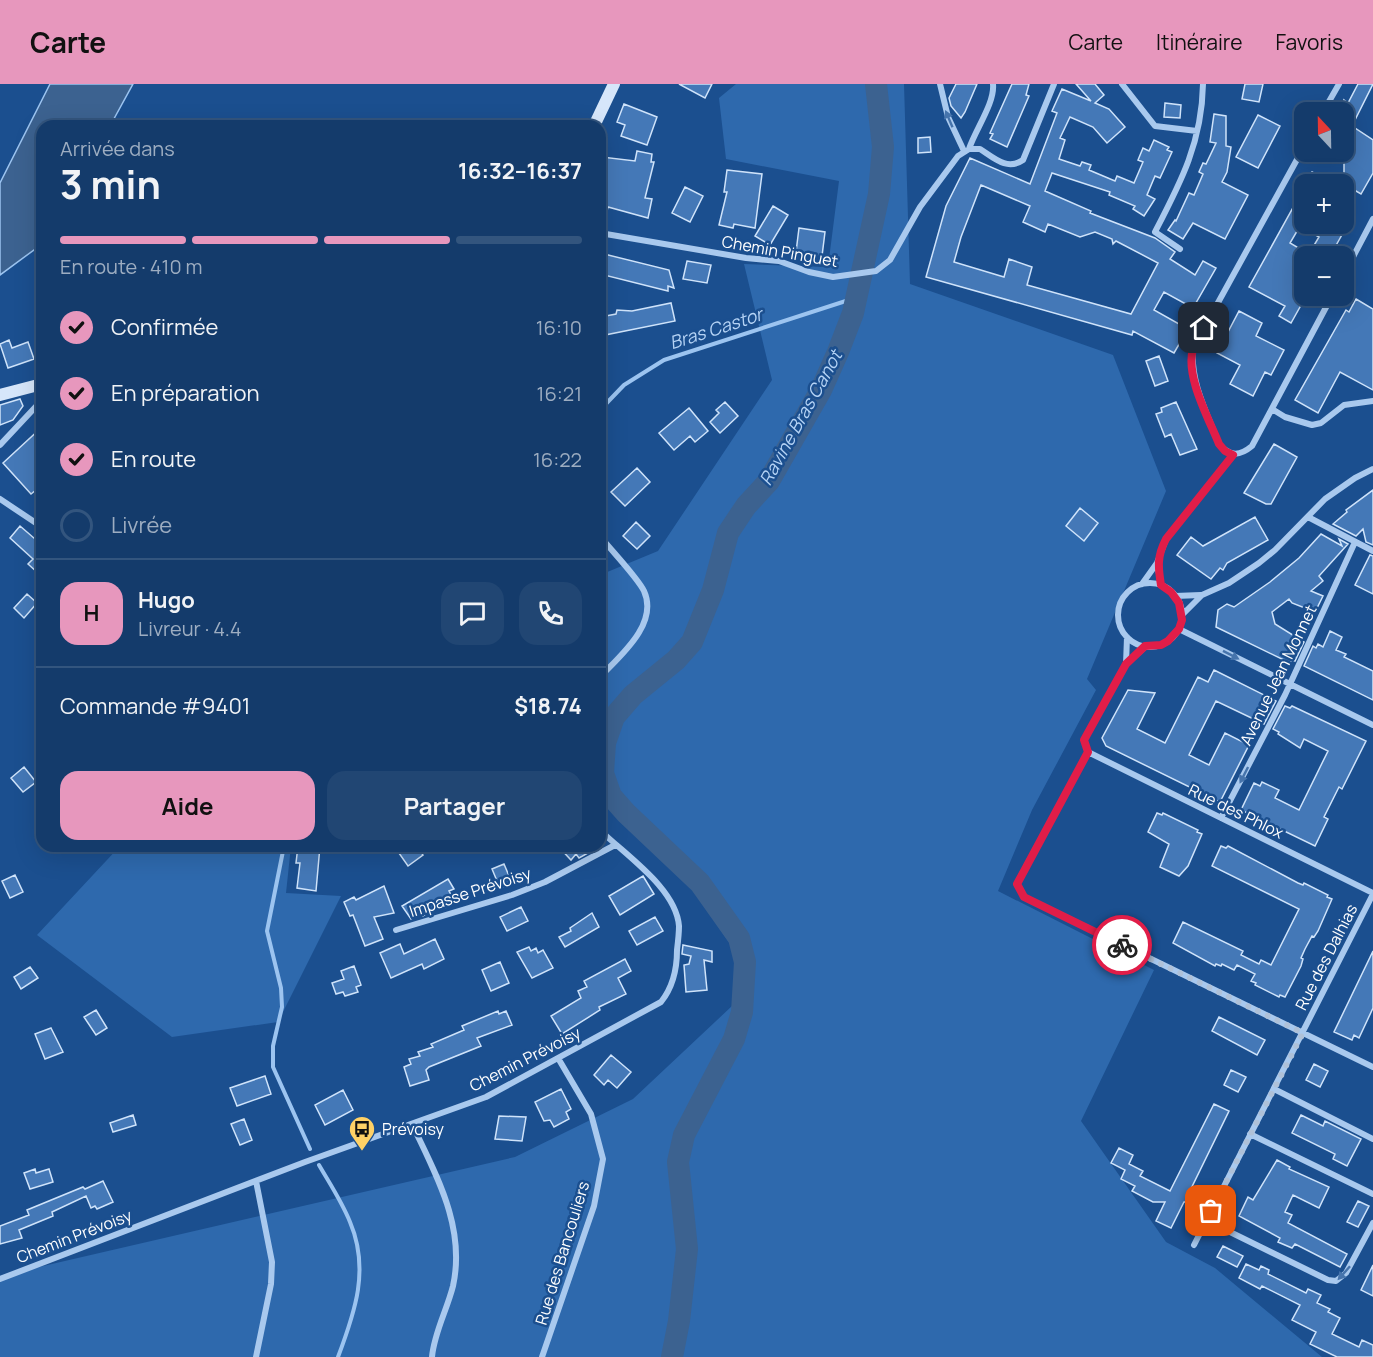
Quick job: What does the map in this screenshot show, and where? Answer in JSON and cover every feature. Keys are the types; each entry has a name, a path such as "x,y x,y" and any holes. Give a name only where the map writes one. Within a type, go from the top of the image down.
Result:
{"street":[{"path":"597,120 614,84"},
{"path":"940,84 945,110 967,150 980,149 1005,165 1023,160 1054,84"},
{"name":"Chemin Pinguet","path":"606,234 746,258 779,261 809,272 833,277 876,271 890,260 920,207 958,156 967,150 993,95 993,84"},
{"path":"1122,84 1155,126 1197,131"},
{"path":"1180,249 1155,232 1190,161 1203,103 1203,84"},
{"path":"1329,102 1339,84"},
{"path":"1233,455 1219,444 1195,382 1191,365 1193,348 1296,162"},
{"path":"1354,255 1373,219"},
{"path":"1126,664 1126,637 1119,622 1119,606 1128,592 1142,584 1157,564 1166,539 1233,455 1244,452 1252,446 1327,306"},
{"path":"0,394 36,385"},
{"path":"1272,409 1285,417 1312,425 1321,423 1344,405 1373,401"},
{"path":"0,445 36,406"},
{"path":"1182,615 1202,595 1229,583 1259,563 1325,499 1373,469"},
{"path":"0,499 36,523"},
{"path":"1308,517 1373,551"},
{"name":"Avenue Jean Monnet","path":"1221,818 1290,685 1355,542"},
{"path":"606,544 644,591 647,608 642,627 630,646 606,671"},
{"path":"1157,564 1161,585"},
{"path":"1126,637 1145,646 1161,645 1179,629 1182,615 1176,596 1161,585 1142,584"},
{"path":"1176,596 1202,595"},
{"path":"1179,629 1373,725"},
{"path":"1145,646 1126,664 1084,740 1088,752 1017,884 1024,897 1303,1033"},
{"name":"Rue des Phlox","path":"1088,752 1373,894"},
{"name":"Chemin Prévoisy","path":"0,1279 486,1096 661,1002 670,990 677,961 679,924 659,886 606,836"},
{"name":"Impasse Prévoisy","path":"606,850 615,845"},
{"name":"Impasse Prévoisy","path":"396,930 512,895 545,882 602,852"},
{"name":"Rue des Dalhias","path":"1194,1245 1373,894"},
{"name":"Rue des Dalhias","path":"1303,1033 1372,1064"},
{"name":"Rue des Bancouliers","path":"542,1357 594,1206 603,1159 591,1114 558,1058"},
{"path":"1274,1089 1373,1139"},
{"path":"412,1124 446,1196 455,1235 456,1262 453,1286 432,1357"},
{"path":"1250,1134 1373,1194"},
{"path":"256,1181 269,1237 272,1262 271,1284 256,1357"},
{"path":"1211,1211 1215,1221 1228,1231 1328,1280 1336,1281 1346,1273 1373,1223"}],"shaded area":[{"path":"50,84 133,84 113,120 36,120 36,248 0,275 0,183"},
{"path":"736,84 904,84 910,284 1113,355 1166,491 1087,679 1096,690 1032,810 998,891 1154,970 1081,1121 1166,1242 1215,1268 1322,1357 0,1357 0,1276 515,1157 633,1099 732,1006 737,954 674,863 606,789 606,573 658,551 772,380 744,264 828,267 839,181 726,159 719,98"},
{"path":"114,852 290,852 286,893 341,896 278,1022 172,1037 37,935"}],"building":[{"path":"679,84 712,84 705,98"},
{"path":"956,84 977,84 961,118 951,106 949,98"},
{"path":"1012,84 1029,84 1026,95 1029,96 1007,147 990,139 993,134 990,133"},
{"path":"1076,84 1095,84 1104,95 1095,103 1109,109 1125,127 1107,143 1093,127 1070,117 1060,138 1065,140 1059,159 1080,166 1082,162 1091,165 1089,170 1115,181 1117,176 1134,183 1143,162 1138,160 1143,148 1149,151 1154,140 1169,147 1167,150 1172,152 1160,178 1155,176 1147,195 1155,199 1144,216 1133,209 1135,206 1109,195 1110,192 1052,173 1045,191 1091,211 1090,213 1155,238 1175,252 1170,259 1195,275 1203,261 1216,268 1193,308 1164,292 1154,310 1188,329 1174,353 1133,331 1132,335 926,277 946,206 970,158 1030,184 1057,113 1052,111 1062,89 1091,101","holes":["981,185 1030,206 1023,222 1045,232 1048,224 1080,237 1095,232 1112,239 1113,244 1116,241 1158,263 1131,314 1027,285 1032,267 1009,259 1004,277 954,262"]},
{"path":"1245,84 1263,84 1259,102 1242,99"},
{"path":"1358,84 1373,84 1354,122 1354,102 1349,102"},
{"path":"1165,103 1181,105 1180,118 1164,117"},
{"path":"624,104 657,117 647,145 621,136 625,125 617,122"},
{"path":"1214,114 1226,116 1226,146 1231,147 1227,172 1222,182 1248,195 1225,239 1193,223 1183,239 1168,230 1176,221 1189,193 1194,195 1203,174 1199,172 1203,163 1206,164 1216,143 1210,142"},
{"path":"1258,115 1280,126 1258,168 1236,157"},
{"path":"1354,127 1373,140 1373,173 1361,194 1354,190 1354,174 1344,174 1344,162 1354,162"},
{"path":"930,137 931,152 918,153 918,138"},
{"path":"637,151 652,154 651,162 654,162 645,198 652,199 648,218 608,207 606,215 606,157 635,161"},
{"path":"727,170 762,174 755,228 734,224 733,228 719,225 727,192 724,192"},
{"path":"685,187 703,196 690,222 672,213"},
{"path":"773,206 788,215 770,245 755,236"},
{"path":"1294,206 1295,234 1290,243 1295,246 1294,306 1301,306 1291,323 1279,316 1285,306 1249,287"},
{"path":"799,228 825,232 822,256 796,252"},
{"path":"1314,234 1342,234 1336,246 1314,246 1319,237"},
{"path":"606,254 669,270 674,288 668,286 668,291 606,276"},
{"path":"687,261 711,265 707,283 683,279"},
{"path":"1356,299 1373,309 1373,390 1340,372 1318,413 1295,400 1346,310 1349,312"},
{"path":"671,303 675,321 606,335 606,316 616,314 617,310 632,311"},
{"path":"1239,311 1262,323 1256,336 1284,350 1271,375 1265,372 1253,396 1230,384 1240,365 1217,353"},
{"path":"9,340 12,348 28,342 34,359 8,368 0,344"},
{"path":"1159,356 1168,381 1155,386 1146,361"},
{"path":"20,399 23,406 13,420 0,425 0,405"},
{"path":"725,402 738,416 720,433 710,422 719,413 716,410"},
{"path":"1176,402 1197,449 1180,455 1171,434 1165,437 1156,414 1162,412 1161,408"},
{"path":"689,408 708,431 695,442 690,436 674,450 659,433"},
{"path":"36,433 36,490 31,494 3,463"},
{"path":"1274,444 1297,457 1271,504 1266,504 1244,493"},
{"path":"637,468 650,482 625,506 611,492"},
{"path":"1373,490 1373,545 1366,542 1363,529 1356,536 1333,524 1347,512 1346,510"},
{"path":"1080,508 1098,523 1084,541 1066,526"},
{"path":"1255,517 1268,540 1227,563 1223,570 1220,568 1211,579 1177,555 1191,537 1203,546"},
{"path":"636,522 650,536 637,549 623,536"},
{"path":"20,526 36,540 36,571 28,564 33,559 10,538"},
{"path":"1321,534 1342,546 1339,539 1348,544 1319,576 1323,581 1311,591 1323,596 1315,612 1292,603 1289,599 1272,612 1275,624 1304,642 1295,661 1292,660 1290,663 1216,627 1218,610 1227,604 1234,607 1270,582 1299,558"},
{"path":"1370,555 1373,556 1373,594 1355,585"},
{"path":"27,594 36,602 24,618 14,608"},
{"path":"1330,631 1342,637 1336,650 1346,654 1344,657 1373,671 1373,700 1304,666 1313,646 1316,648 1318,644 1323,647"},
{"path":"1214,670 1276,701 1264,724 1216,701 1189,755 1209,765 1225,733 1249,745 1220,802 1106,746 1102,738 1128,690 1155,693 1137,729 1165,743 1198,677 1208,682"},
{"path":"1285,706 1290,708 1292,706 1366,741 1342,789 1339,787 1324,817 1328,819 1315,846 1241,810 1254,783 1260,786 1262,782 1279,790 1275,798 1299,810 1328,751 1304,739 1300,748 1273,729"},
{"path":"24,767 36,782 23,792 11,778"},
{"path":"1157,813 1162,815 1163,813 1202,834 1188,866 1179,876 1160,867 1169,844 1148,832"},
{"path":"1221,846 1226,848 1228,846 1332,899 1318,931 1314,937 1312,936 1305,949 1301,958 1303,959 1301,966 1285,997 1280,995 1279,997 1255,985 1256,983 1251,981 1255,974 1237,965 1234,970 1222,964 1215,966 1173,943 1183,922 1243,951 1241,955 1259,964 1261,960 1271,965 1299,909 1212,866"},
{"path":"297,852 319,852 316,891 297,888 300,863 296,863"},
{"path":"398,852 421,852 423,855 408,866"},
{"path":"564,852 590,852 579,858 576,854 571,860"},
{"path":"504,864 512,883 500,888 492,869"},
{"path":"15,875 23,892 10,898 2,881"},
{"path":"643,876 654,894 620,915 609,896"},
{"path":"448,879 454,889 449,891 455,902 445,908 442,903 423,916 421,912 411,919 402,906"},
{"path":"384,886 394,913 374,917 383,939 365,946 353,915 350,916 344,902 354,897 356,900"},
{"path":"521,907 528,921 507,931 500,917"},
{"path":"592,913 599,927 565,947 559,937 571,931 570,928"},
{"path":"655,917 663,931 637,945 629,931"},
{"path":"435,939 444,959 424,969 422,964 391,978 380,953 400,944 404,954"},
{"path":"683,945 712,951 712,962 704,960 707,990 686,992 684,965 689,964 691,956 682,954"},
{"path":"529,947 531,951 536,948 538,953 543,950 553,968 532,978 517,952"},
{"path":"1373,951 1373,1008 1359,1038 1354,1035 1352,1040 1334,1032"},
{"path":"625,959 631,971 618,978 626,994 599,1007 600,1010 562,1034 551,1016 581,998 578,991 587,987 584,981"},
{"path":"500,962 509,983 491,991 482,970"},
{"path":"354,966 361,985 356,987 358,992 345,996 343,992 336,994 332,983 344,979 341,971"},
{"path":"30,967 38,978 21,989 14,977"},
{"path":"96,1010 107,1028 96,1035 84,1017"},
{"path":"498,1011 499,1014 506,1011 512,1025 477,1038 481,1046 429,1067 426,1070 429,1080 410,1086 404,1067 411,1064 409,1059 420,1056 418,1052 433,1047 431,1044 464,1030 462,1026"},
{"path":"1219,1017 1265,1040 1257,1055 1212,1031"},
{"path":"51,1028 63,1052 45,1059 35,1034"},
{"path":"611,1055 631,1072 617,1088 608,1080 604,1085 594,1075"},
{"path":"1314,1064 1328,1071 1320,1087 1306,1080"},
{"path":"1231,1070 1246,1077 1238,1092 1224,1085"},
{"path":"265,1076 271,1094 237,1106 230,1088"},
{"path":"561,1089 571,1109 566,1112 569,1119 554,1127 550,1120 544,1121 535,1102"},
{"path":"343,1090 353,1110 325,1125 315,1105"},
{"path":"1214,1104 1229,1111 1186,1199 1192,1202 1184,1202 1171,1228 1156,1221 1165,1202 1153,1202 1132,1191 1135,1186 1121,1179 1125,1170 1111,1163 1119,1148 1133,1155 1129,1164 1143,1171 1140,1176 1170,1191"},
{"path":"133,1115 136,1125 113,1132 110,1123"},
{"path":"1301,1115 1323,1126 1325,1121 1361,1139 1347,1166 1333,1159 1335,1154 1292,1133"},
{"path":"499,1116 526,1117 522,1141 495,1139"},
{"path":"244,1119 252,1140 240,1145 231,1124"},
{"path":"1277,1160 1290,1167 1289,1169 1329,1187 1319,1208 1293,1195 1285,1212 1292,1215 1288,1223 1347,1254 1340,1267 1295,1244 1292,1248 1278,1242 1280,1238 1239,1216 1248,1197 1253,1200"},
{"path":"35,1169 36,1173 49,1169 53,1182 30,1189 24,1173"},
{"path":"103,1181 113,1202 97,1209 95,1206 91,1208 86,1196 52,1212 53,1216 19,1230 22,1238 0,1244 0,1226 29,1215 27,1210"},
{"path":"1358,1201 1369,1206 1358,1227 1347,1222"},
{"path":"1223,1246 1243,1256 1237,1267 1217,1257"},
{"path":"1246,1264 1259,1270 1261,1266 1269,1270 1268,1274 1306,1293 1308,1289 1321,1295 1317,1303 1330,1309 1328,1312 1340,1318 1332,1334 1359,1347 1362,1340 1373,1345 1373,1357 1337,1357 1310,1344 1316,1332 1292,1320 1300,1305 1262,1286 1260,1289 1239,1278"},
{"path":"1373,1265 1373,1296 1361,1290"}],"waterway":[{"name":"Ravine Bras Canot","path":"606,740 614,717 633,695 676,660 692,642 713,590 728,533 746,506 769,481 821,390 838,352 853,313 879,194 883,147 876,84"},
{"name":"Bras Castor","path":"606,404 624,385 664,360 855,298"},
{"name":"Ravine Bras Canot","path":"606,782 611,796 626,813 700,883 739,938 745,962 742,1012 734,1039 684,1135 678,1162 687,1249 679,1321 672,1357"},
{"name":"Bras Castor","path":"283,852 267,931 281,988 282,1007 273,1046 273,1067 310,1149"},
{"name":"Bras Castor","path":"319,1165 347,1215 356,1239 359,1257 355,1307 338,1357"}],"way so far":[{"path":"1122,945 1303,1033 1211,1211"}],"place":[{"name":"Prévoisy","path":"362,1152"}],"route":[{"path":"1122,945 1024,897 1017,884 1088,752 1084,740 1126,664 1145,646 1161,645 1174,636 1179,629 1182,620 1179,603 1176,596 1161,585 1157,564 1160,551 1166,539 1194,502 1233,455 1219,444 1195,382 1191,365 1193,348 1204,328"}]}
